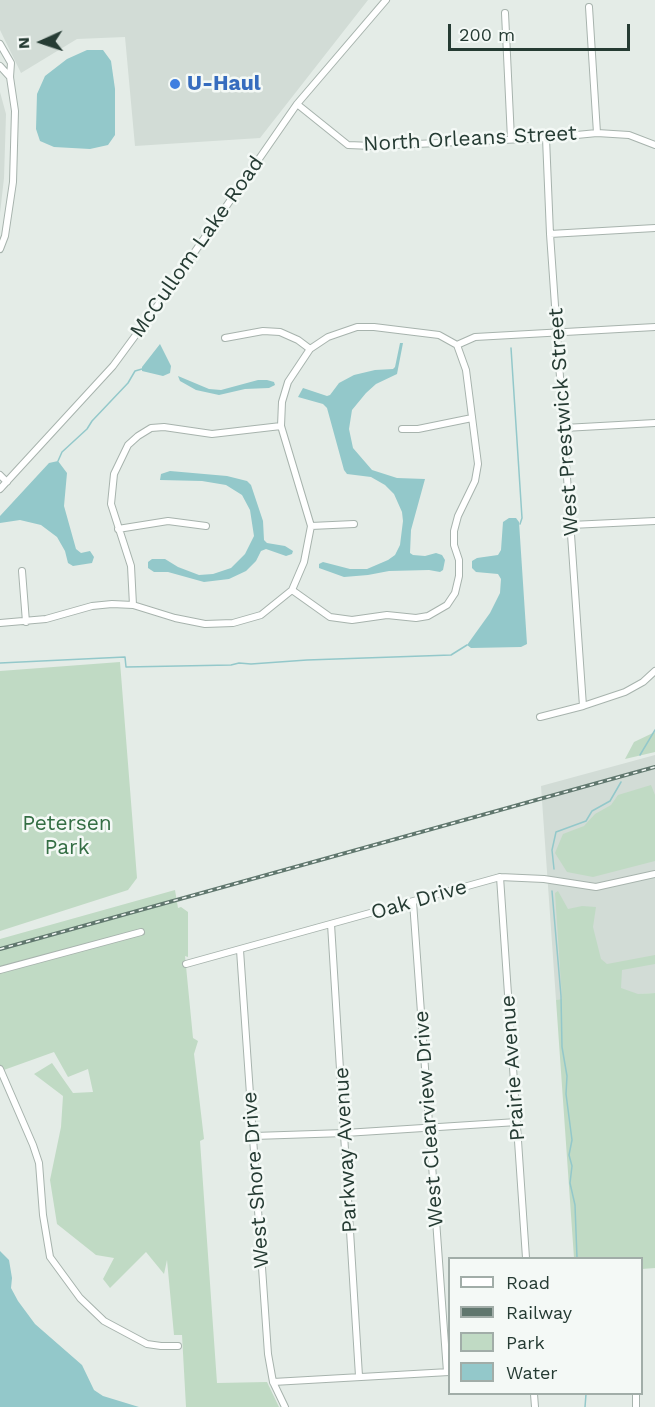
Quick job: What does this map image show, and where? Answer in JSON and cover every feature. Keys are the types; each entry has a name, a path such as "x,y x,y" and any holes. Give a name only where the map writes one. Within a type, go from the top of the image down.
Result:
{"street":[{"name":"McCullom Lake Road","path":"0,489 113,366 297,104 386,0"},
{"path":"589,8 597,133"},
{"path":"505,13 511,139"},
{"path":"0,44 11,63 10,77 15,111 14,182 5,236 0,249"},
{"path":"0,66 10,77"},
{"name":"North Orleans Street","path":"297,104 348,145 373,146 546,138 597,133 629,135 655,145"},
{"name":"West Prestwick Street","path":"546,138 550,234 583,706"},
{"path":"550,234 655,228"},
{"path":"0,623 46,619 92,606 133,605 175,618 205,624 233,623 261,615 292,590 304,562 311,526 281,426 282,402 288,382 309,349 328,336 357,327 439,335 457,345 466,370 478,464 475,481 458,516 454,531 459,576 455,593 447,605 428,616 416,618 387,615 352,620 330,617 292,590"},
{"path":"457,345 475,337 655,327"},
{"path":"225,338 262,331 280,332 309,349"},
{"path":"402,429 418,429 472,418"},
{"path":"564,428 655,423"},
{"path":"133,605 131,566 111,504 114,474 128,445 151,428 165,427 212,434 281,426"},
{"path":"0,475 7,482"},
{"path":"118,529 168,521 206,526"},
{"path":"571,525 655,521"},
{"path":"311,526 354,524"},
{"path":"22,571 26,622"},
{"path":"540,717 625,692 643,682 655,671"},
{"name":"Oak Drive","path":"186,964 500,877 544,879 596,887 655,874"},
{"name":"Prairie Avenue","path":"500,877 526,1257"},
{"name":"West Clearview Drive","path":"413,902 448,1372"},
{"name":"Parkway Avenue","path":"331,924 359,1376"},
{"path":"0,970 141,932"},
{"name":"West Shore Drive","path":"240,950 268,1354 273,1382 285,1407"},
{"path":"0,1069 39,1163 43,1215 50,1257 80,1298 104,1321 147,1344 178,1346"},
{"path":"254,1136 345,1133 517,1122"},
{"path":"273,1382 448,1372"}],"shaded area":[{"path":"0,0 368,0 260,138 135,146 125,37 77,39 21,73 0,30"},
{"path":"0,92 6,114 4,178 0,213"},
{"path":"655,755 655,993 556,1000 541,786"}],"green space":[{"name":"Petersen Park","path":"120,662 137,878 128,890 0,931 0,671"},
{"path":"655,732 655,752 625,759 634,742"},
{"path":"651,785 655,795 655,861 593,877 567,872 555,853 563,834 584,826 595,814 611,805 618,795"},
{"path":"175,890 178,908 181,907 188,912 188,957 185,956 193,1038 198,1041 194,1054 204,1139 200,1141 217,1383 267,1382 279,1407 186,1407 182,1335 174,1335 167,1260 164,1274 146,1252 110,1288 103,1279 114,1258 96,1255 57,1224 50,1180 61,1127 63,1096 34,1074 52,1063 73,1093 93,1092 88,1069 68,1077 54,1052 1,1071 0,1069 0,939"},
{"path":"558,891 568,909 582,906 596,907 593,927 601,959 607,964 655,955 655,964 622,970 621,988 638,994 655,993 655,1268 643,1269 643,1257 574,1257 556,1000 562,999 555,893"}],"water":[{"path":"87,50 103,50 111,61 115,89 115,135 108,145 90,149 54,147 40,141 36,129 37,94 45,76 67,59"},
{"path":"400,343 403,343 397,374 376,384 366,393 352,410 349,429 353,448 372,470 397,478 425,479 411,530 410,553 425,556 436,553 442,555 445,560 443,570 440,572 389,571 344,577 319,568 319,564 323,562 350,569 367,569 388,560 395,555 400,545 402,512 394,494 385,485 371,477 347,474 327,408 323,404 298,397 303,388 327,396 339,383 354,375 393,369"},
{"path":"160,344 171,366 170,373 163,376 142,371 142,367"},
{"path":"178,376 209,389 221,390 258,380 274,382 275,385 269,388 245,389 219,395 196,390 180,381"},
{"path":"58,461 67,473 64,506 76,549 81,553 90,551 94,557 92,563 73,566 68,563 65,551 57,537 41,525 20,520 0,523 0,516 49,463"},
{"path":"170,471 227,476 247,481 251,485 263,521 264,540 267,543 285,546 293,551 292,554 286,556 266,549 261,551 256,561 246,571 229,579 204,582 168,572 154,572 148,568 148,562 152,559 165,559 199,575 213,574 231,568 245,554 254,536 250,510 242,495 226,485 202,481 160,480 161,474"},
{"path":"509,518 516,518 519,522 527,644 521,647 471,648 467,645 490,613 500,593 501,579 498,574 476,572 472,568 472,561 498,555 501,550 503,522"},
{"path":"0,1251 9,1260 11,1288 35,1324 82,1365 94,1390 103,1396 139,1407 0,1407"}],"waterway":[{"path":"511,348 522,518 520,524"},
{"path":"58,461 62,452 87,429 128,383 135,371 142,369"},
{"path":"0,663 125,657 126,667 231,665 451,655 467,645"},
{"path":"640,755 655,730"},
{"path":"554,869 552,850 556,832 586,821 592,811 610,801 621,782"},
{"path":"552,891 561,996 562,1047 567,1076 566,1094 572,1140 569,1155 572,1166 570,1183 575,1205 577,1257"},
{"path":"585,1407 586,1395"}],"railway":[{"path":"0,949 655,767"}],"place":[{"name":"U-Haul","path":"175,84"}]}
